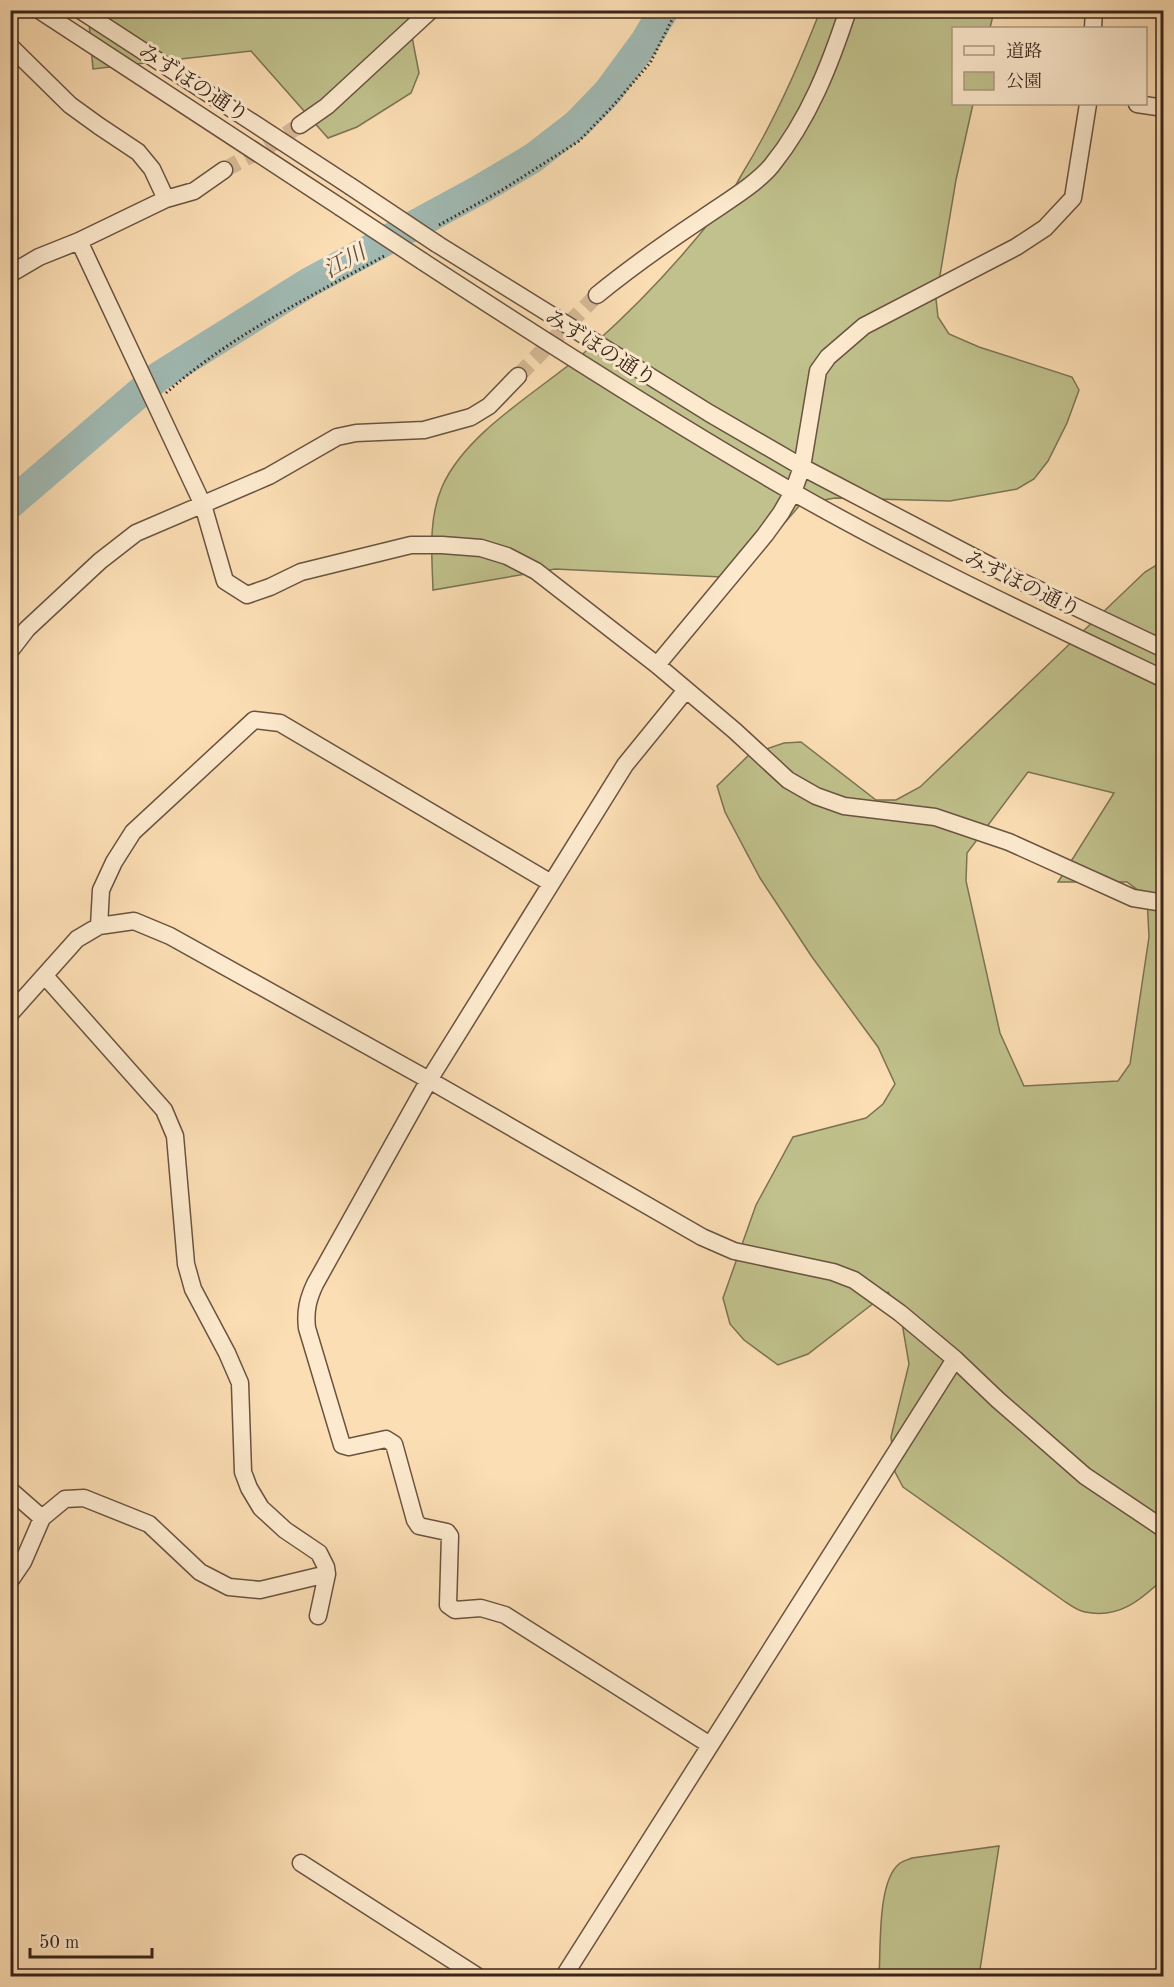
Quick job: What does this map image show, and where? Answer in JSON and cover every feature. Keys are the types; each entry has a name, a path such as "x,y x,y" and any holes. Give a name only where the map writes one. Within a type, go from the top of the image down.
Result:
{"street":[{"name":"みずほの通り","path":"39,10 422,261 664,416 793,492 1000,601 1164,679"},
{"name":"みずほの通り","path":"80,10 437,244 709,413 802,467 1014,578 1164,649"},
{"path":"300,125 327,106 431,10"},
{"path":"597,295 640,260 737,194 771,167 803,121 833,57 848,10"},
{"path":"1093,27 1094,10"},
{"path":"10,46 70,105 138,152 152,169 166,199"},
{"path":"657,665 765,535 793,492 802,467 818,371 828,357 864,326 1016,247 1045,228 1073,198 1088,105"},
{"path":"1144,105 1164,108"},
{"path":"10,274 39,257 79,241 166,199 194,191 224,170"},
{"path":"79,241 203,505 225,581 247,595 301,572 411,545 481,548 507,556 536,571 657,665 735,731 788,780 816,796 844,806 934,816 1009,842 1133,898 1164,903"},
{"path":"10,651 27,629 100,561 136,533 269,476 337,437 356,433 424,430 471,417 489,406 518,376"},
{"path":"686,690 625,765 429,1080 315,1284 308,1301 306,1315 307,1328 342,1444 349,1447 386,1439 394,1444 414,1520 419,1526 447,1532 450,1536 448,1605 455,1610 481,1608 505,1615 710,1745"},
{"path":"99,926 101,890 114,862 134,832 254,720 280,723 551,884"},
{"path":"10,1014 77,939 99,926 134,921 170,936 429,1080 702,1237 734,1251 833,1272 854,1280 900,1313 956,1359 998,1400 1085,1476 1164,1529"},
{"path":"45,976 164,1110 176,1137 186,1264 193,1289 240,1383 243,1472 261,1508 285,1530 319,1553 327,1574 318,1616"},
{"path":"564,1977 956,1359"},
{"path":"10,1490 42,1518"},
{"path":"10,1581 23,1562 42,1518 65,1499 91,1499 149,1524 200,1572 229,1587 260,1590 327,1574"},
{"path":"301,1863 477,1977"}],"green space":[{"path":"88,11 407,11 419,73 411,93 357,127 328,138 251,51 93,69"},
{"path":"820,11 994,11 990,27 952,27 952,105 973,105 956,180 936,299 938,317 949,334 979,347 1072,377 1079,390 1067,423 1048,461 1034,479 1017,489 950,501 835,498 801,504 742,572 722,577 555,569 433,590 432,538 435,512 442,487 454,466 489,428 574,361 610,329 660,280 691,245 729,197 765,135"},
{"path":"1163,561 1164,1578 1147,1594 1129,1606 1108,1613 1097,1613 1082,1611 1071,1606 903,1487 895,1472 891,1437 909,1364 900,1311 888,1292 808,1354 778,1365 744,1340 730,1324 723,1298 756,1205 793,1137 866,1118 883,1104 895,1084 878,1047 812,957 760,878 725,812 717,786 749,755 784,743 801,742 876,800 896,800 920,787 1145,572","holes":["1028,772 1114,793 1058,882 1127,882 1147,897 1149,937 1130,1064 1118,1081 1024,1086 1000,1033 966,881 967,853"]},
{"path":"999,1846 979,1976 879,1976 880,1933 884,1900 892,1873 899,1864 912,1858"}],"waterway":[{"name":"江川","path":"10,504 158,377 308,283 481,189 533,158 577,124 608,92 644,43 664,10"}],"tunnel":[{"path":"224,170 272,144 300,125"},
{"path":"518,376 597,295"}]}
